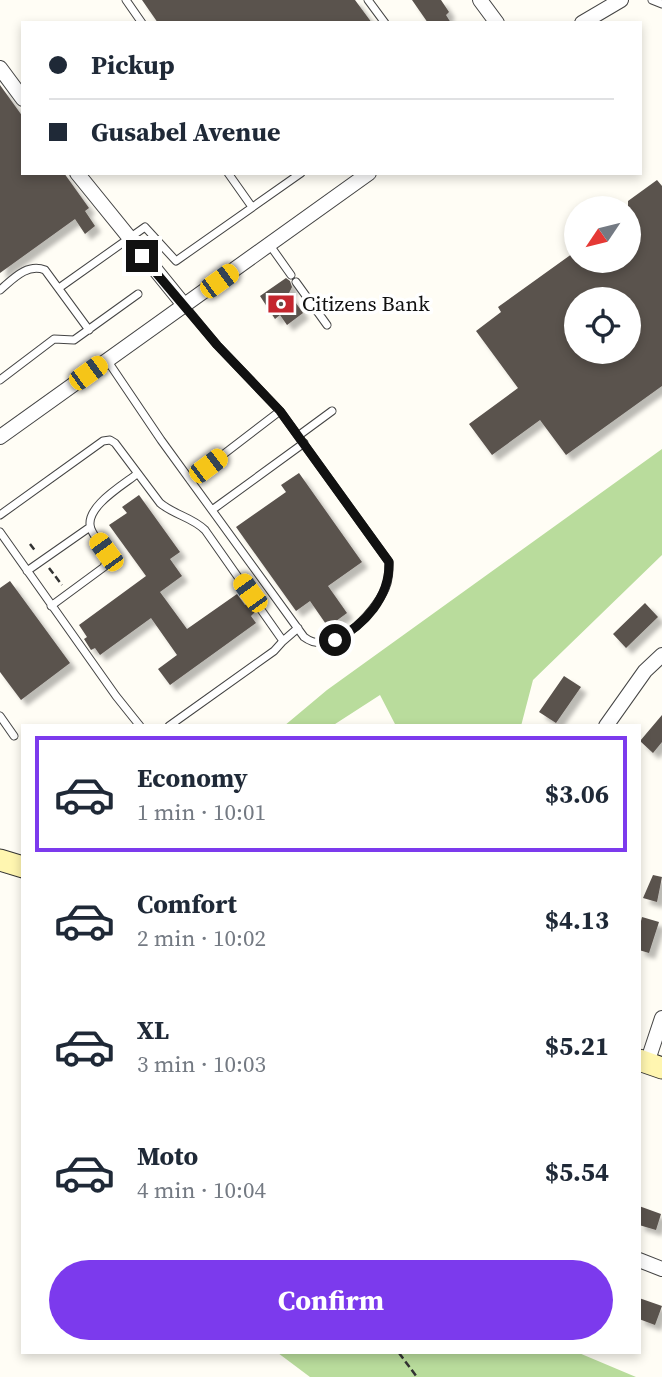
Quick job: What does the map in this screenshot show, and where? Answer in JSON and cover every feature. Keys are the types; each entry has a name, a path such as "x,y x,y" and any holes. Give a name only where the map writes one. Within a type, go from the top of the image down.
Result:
{"main road":[{"path":"0,860 21,866"}],"street":[{"path":"480,0 496,21"},
{"path":"585,21 621,0"},
{"path":"0,68 21,96"},
{"path":"78,175 184,305"},
{"path":"0,438 106,359 366,175"},
{"path":"607,724 645,671 662,655"},
{"path":"649,1063 662,1018"},
{"path":"641,1261 662,1269"}],"lane":[{"path":"126,0 141,21"},
{"path":"368,0 384,21"},
{"path":"652,0 662,4"},
{"path":"229,175 253,207"},
{"path":"59,288 145,227 176,261 298,175"},
{"path":"269,244 291,275"},
{"path":"0,290 22,272 37,267 45,270 89,330"},
{"path":"296,282 327,325"},
{"path":"1,376 54,339 74,340 138,294"},
{"path":"106,359 298,628 310,641 319,643 327,643 344,636 365,619 380,600 387,586 389,562 280,411 217,345 184,305"},
{"path":"190,480 280,411"},
{"path":"298,436 332,411"},
{"path":"0,515 103,441 110,440 168,510 194,520 205,530 283,640"},
{"path":"212,510 304,443"},
{"path":"51,606 108,562 106,552 90,527 90,519 97,506 138,474"},
{"path":"27,571 90,527"},
{"path":"0,532 138,724"},
{"path":"172,724 274,652 283,640 298,628"},
{"path":"0,716 14,736"}],"path":[{"path":"30,544 38,554"},
{"path":"49,568 63,586"},
{"path":"399,1354 417,1377"}],"green space":[{"path":"662,449 662,555 533,680 522,724 395,724 380,695 335,724 286,724 327,690"},
{"path":"279,1354 581,1354 636,1377 310,1377"}],"building":[{"path":"142,0 355,0 371,21 157,21"},
{"path":"412,0 441,0 449,12 446,15 450,21 427,21"},
{"path":"0,85 21,114 21,175 65,175 89,208 85,211 95,226 85,234 75,219 0,273"},
{"path":"657,180 662,186 662,386 566,455 540,420 492,455 469,424 518,388 476,331 501,312 498,307 564,260 564,273 641,273 641,196 635,196"},
{"name":"Citizens Bank","path":"286,278 292,287 289,293 303,313 287,325 280,315 275,319 260,296"},
{"path":"299,473 362,562 328,586 347,613 328,627 310,601 296,611 236,527 286,492 281,485"},
{"path":"139,495 180,552 170,559 182,576 160,592 187,629 237,594 245,605 249,603 255,612 251,616 256,623 170,685 158,669 177,655 151,618 100,655 95,648 91,650 79,625 146,576 109,525 127,513 122,507"},
{"path":"10,581 70,663 21,700 0,672 0,588"},
{"path":"645,603 658,617 626,648 613,634"},
{"path":"564,676 581,687 556,723 539,712"},
{"path":"662,715 662,742 653,753 641,740"},
{"path":"653,875 662,877 657,902 643,898"},
{"path":"642,917 659,922 649,953 641,951"},
{"path":"641,1207 661,1214 656,1230 641,1226"},
{"path":"641,1299 662,1306 655,1325 641,1320"}],"place":[{"name":"Citizens Bank","path":"281,304"}],"route":[{"path":"142,256 217,345 280,411 389,562 387,586 374,609 344,636 335,640"}]}
